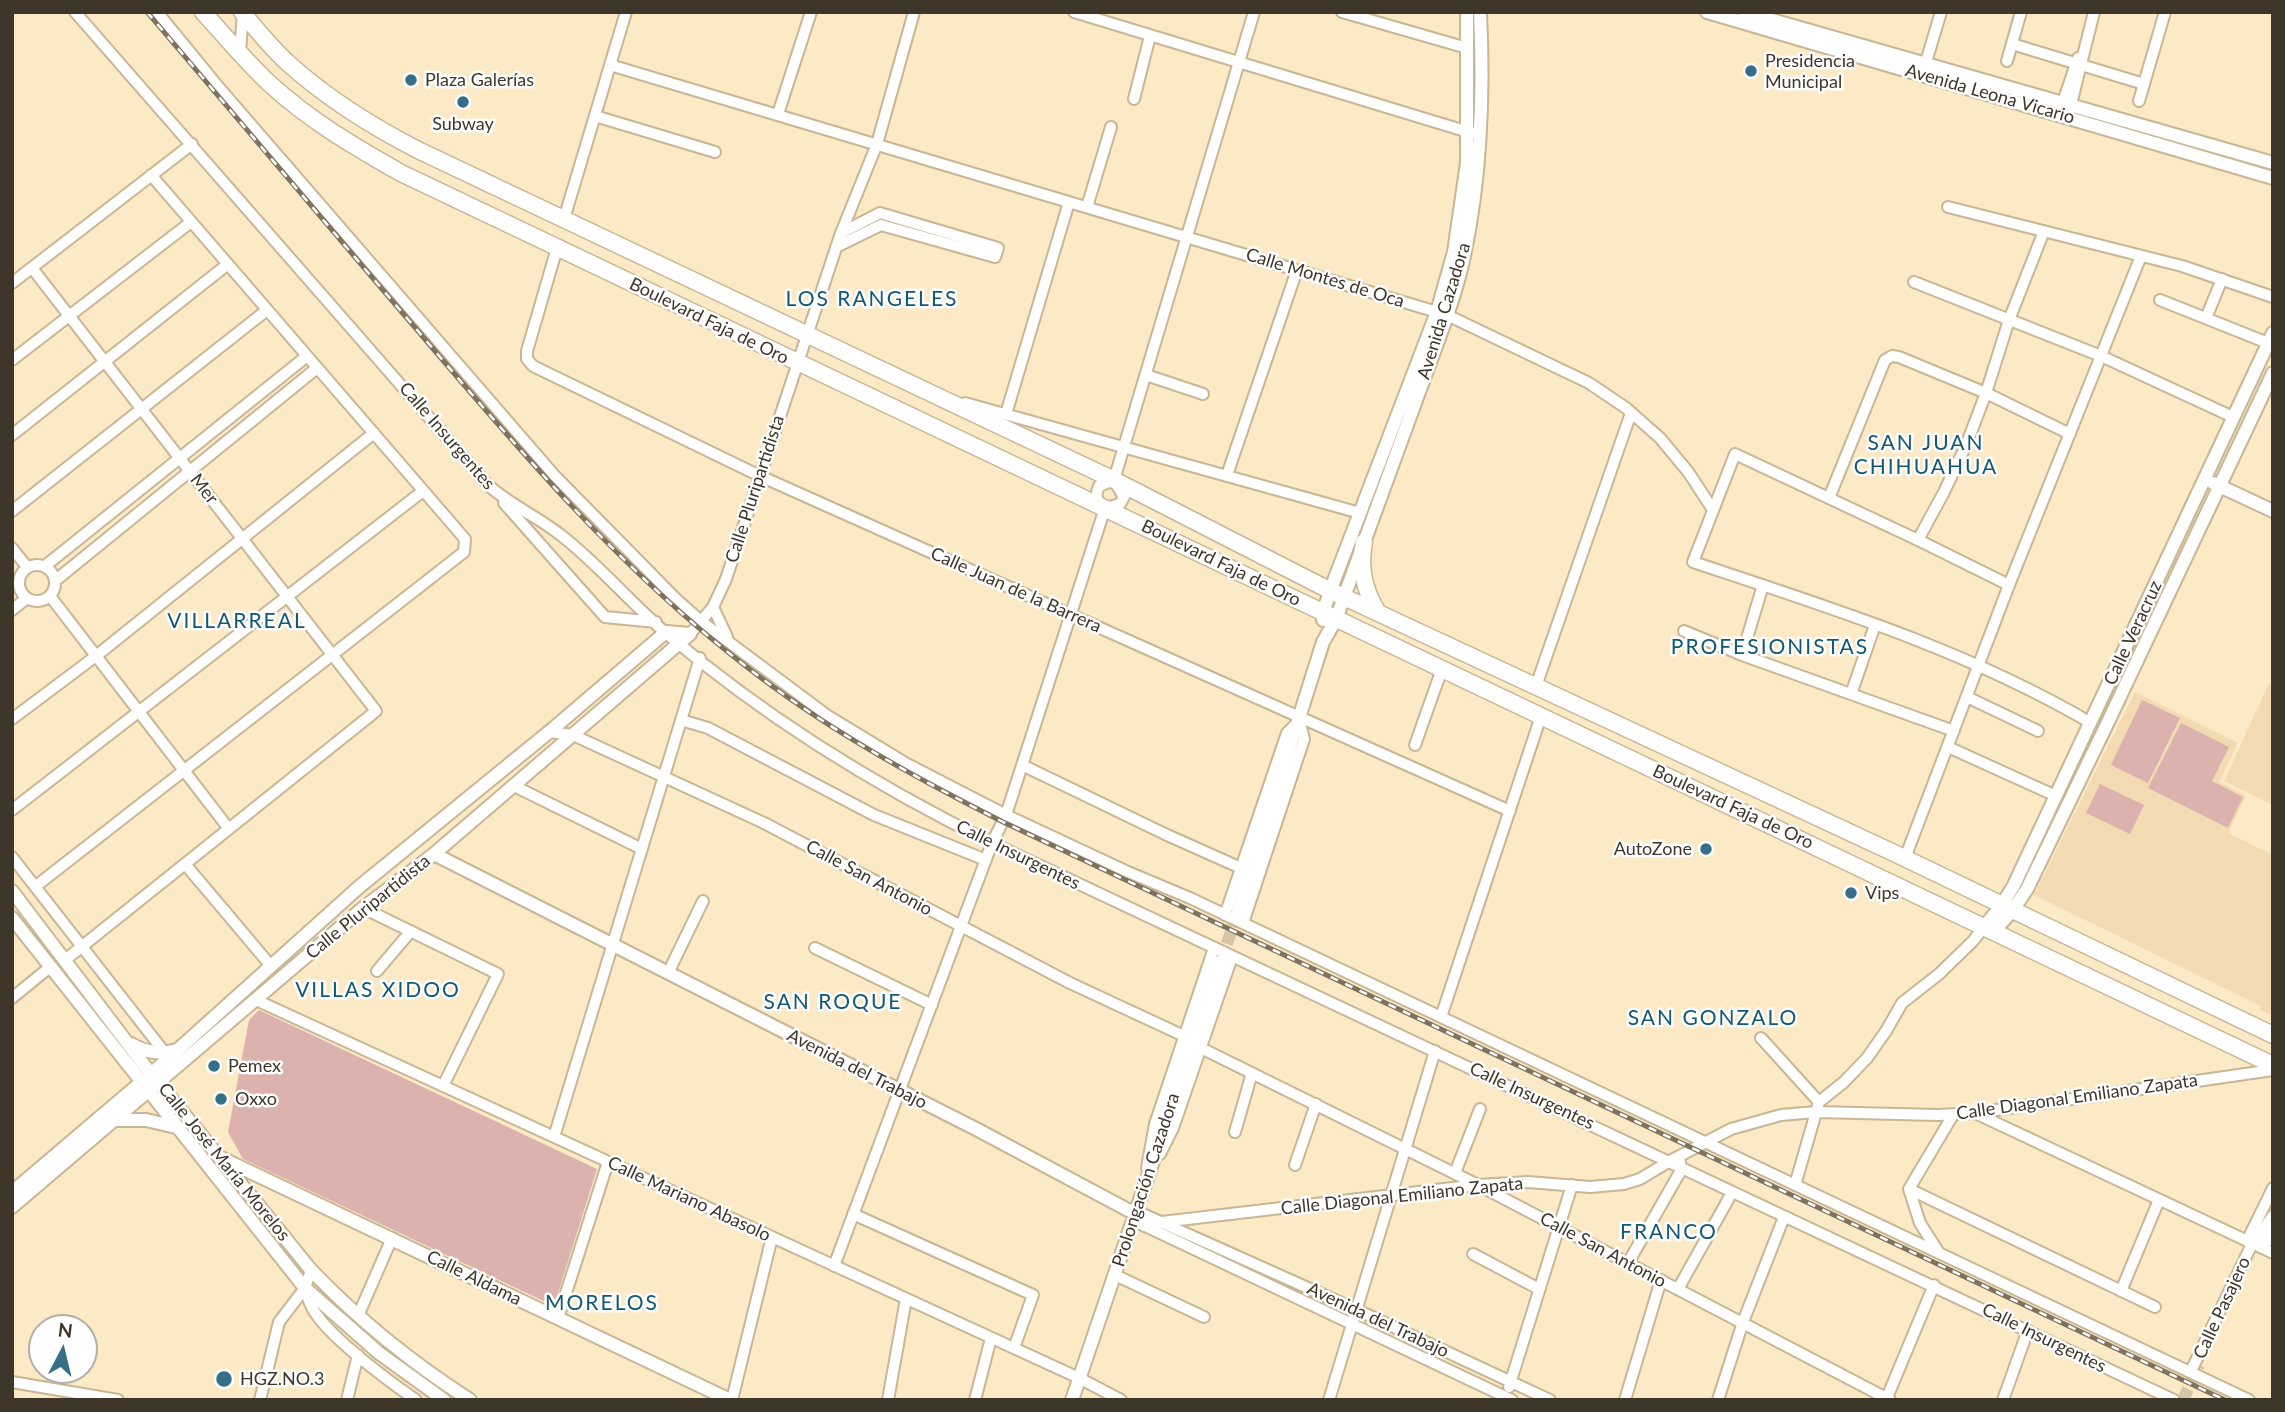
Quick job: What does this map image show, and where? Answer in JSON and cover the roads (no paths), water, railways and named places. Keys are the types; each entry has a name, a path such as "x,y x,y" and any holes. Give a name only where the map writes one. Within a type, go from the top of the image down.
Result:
{"main road":[{"name":"Boulevard Faja de Oro","path":"203,12 260,74 314,119 351,145 401,173 1989,929 2273,1067"},
{"name":"Boulevard Faja de Oro","path":"243,13 275,50 328,96 374,127 1114,481 1337,594 1905,858 2269,1033"},
{"path":"260,74 268,70 274,61 275,50"},
{"path":"1364,542 1363,579 1371,602 1378,612"},
{"path":"1756,818 1768,794"},
{"path":"2269,1033 2267,1045 2273,1059"}],"street":[{"name":"Calle Insurgentes","path":"75,12 488,485 507,501 563,536 679,643 813,743 918,806 1214,948 1227,959 1677,1163 1784,1217 1934,1285 2174,1400"},
{"name":"Calle Insurgentes","path":"157,12 554,475 702,622 828,716 907,764 1006,816 1235,916 1441,1017 2249,1400"},
{"path":"564,219 626,12"},
{"path":"778,114 811,12"},
{"name":"Calle Pluripartidista","path":"12,1192 256,1000 363,908 435,854 702,622 713,607 726,579 805,335 841,233 877,144 914,12"},
{"path":"1074,12 1474,134"},
{"path":"1112,24 1115,12"},
{"path":"1114,481 1254,12"},
{"path":"1342,12 1467,48"},
{"name":"Avenida Cazadora","path":"1467,12 1474,134"},
{"name":"Avenida Cazadora","path":"1337,594 1364,542 1442,313 1474,134 1483,64 1480,12"},
{"name":"Avenida Leona Vicario","path":"1707,12 1740,15 1924,69 2273,178"},
{"path":"1924,69 1941,12"},
{"path":"2007,61 2021,12"},
{"path":"2067,103 2094,12"},
{"path":"2139,101 2165,12"},
{"path":"240,52 243,13"},
{"path":"1134,99 1150,36"},
{"path":"2012,44 2144,84"},
{"name":"Calle Montes de Oca","path":"610,65 1442,313 1589,383 1631,413 1660,439 1682,464 1713,510"},
{"name":"Avenida Leona Vicario","path":"1924,69 2067,103 2273,163"},
{"path":"595,116 715,152"},
{"path":"1087,207 1111,127"},
{"path":"12,283 192,144"},
{"path":"36,886 464,552 466,546 465,539 151,175"},
{"path":"1006,414 1069,202"},
{"path":"1948,207 2141,256 2273,297"},
{"path":"836,247 881,225 933,234 998,248 995,257 933,234 880,213 841,233"},
{"path":"12,360 191,222"},
{"path":"1917,540 1967,443 2043,231"},
{"name":"Calle Juan de la Barrera","path":"557,248 527,351 527,359 533,366 760,476 1299,720 1510,811"},
{"path":"1905,858 2009,586 2141,256"},
{"path":"12,435 228,264"},
{"name":"Mer","path":"32,268 376,711 229,829"},
{"path":"1227,475 1297,270"},
{"path":"2206,318 2222,279"},
{"path":"1914,282 2101,356 2233,417"},
{"path":"2160,300 2270,338"},
{"path":"12,511 267,310"},
{"name":"Avenida Cazadora","path":"1337,594 1360,513 1442,313"},
{"name":"Calle Veracruz","path":"2008,908 2014,885 2270,338"},
{"path":"45,566 307,356"},
{"path":"1829,498 1885,360 1892,356 1986,393 2070,434"},
{"path":"56,580 50,569 33,565 27,567 20,576 16,589 27,598 38,601 50,596 56,580 317,368"},
{"name":"Calle Veracruz","path":"1989,929 2026,889 2103,734 2273,373"},
{"path":"1146,374 1203,394"},
{"path":"927,392 1360,513"},
{"path":"1536,686 1631,413"},
{"path":"12,719 96,656 374,433"},
{"path":"2009,586 1735,454 1693,562 1875,625 1979,666 2036,692 2091,723"},
{"path":"2204,479 2273,511"},
{"path":"1105,508 1120,505 1124,497 1114,481"},
{"path":"1105,508 1097,500 1096,494 1099,486 1114,481"},
{"path":"488,485 605,617 656,622"},
{"path":"12,810 423,491"},
{"path":"834,1266 992,843 1006,816 1105,508"},
{"path":"12,548 27,567"},
{"path":"1742,655 1763,585"},
{"path":"1235,916 1337,594"},
{"path":"50,596 229,829 65,960"},
{"path":"12,610 27,598"},
{"path":"713,607 721,627 736,647"},
{"path":"1851,694 1875,625"},
{"path":"1684,631 1742,655 1954,731"},
{"path":"666,632 690,634"},
{"name":"Calle Pluripartidista","path":"155,1078 171,1051 359,887 549,732 666,632"},
{"path":"554,1137 699,658"},
{"path":"1415,745 1442,669"},
{"path":"1967,698 2038,731"},
{"path":"1441,1017 1541,716"},
{"path":"681,720 708,728 874,815 986,860"},
{"path":"1235,916 1241,868 1287,733 1299,720"},
{"name":"Calle San Antonio","path":"549,732 573,735 664,776 862,873 1070,983 1184,1036"},
{"path":"1948,747 2056,796"},
{"path":"1022,765 1241,868"},
{"path":"513,786 642,849"},
{"path":"457,807 470,822"},
{"name":"Avenida del Trabajo","path":"435,854 899,1091 1135,1216 1508,1399"},
{"path":"12,857 82,946 171,1051"},
{"path":"186,864 271,966"},
{"name":"Calle José María Morelos","path":"12,891 155,1078 311,1270 358,1316 468,1399"},
{"path":"668,973 703,901"},
{"path":"363,908 498,974 443,1086"},
{"name":"Calle José María Morelos","path":"12,918 305,1289 379,1353 444,1400"},
{"path":"1795,1185 1818,1107 1867,1058 1902,1003 1989,929"},
{"path":"377,971 411,931"},
{"path":"815,948 932,1005"},
{"path":"1147,1174 1147,1160 1155,1124 1214,948"},
{"path":"1147,1174 1156,1164 1173,1128 1227,959"},
{"name":"Prolongación Cazadora","path":"1072,1400 1147,1174 1227,959"},
{"path":"12,998 50,967"},
{"name":"Calle Mariano Abasolo","path":"256,1000 1079,1378 1121,1400"},
{"path":"1761,1038 1818,1107"},
{"path":"127,1041 148,1052 171,1051"},
{"name":"Calle San Antonio","path":"1200,1048 1455,1173 1888,1399"},
{"path":"1329,1400 1435,1051"},
{"name":"Calle Diagonal Emiliano Zapata","path":"1135,1216 1161,1222 1478,1185 1528,1182 1599,1186 1624,1184 1677,1163 1704,1142 1731,1129 1764,1118 1818,1107 1975,1114 2273,1067"},
{"path":"1235,1132 1252,1073"},
{"name":"Calle Pluripartidista","path":"12,1207 114,1120 144,1087"},
{"path":"1296,1165 1316,1104"},
{"path":"1455,1173 1480,1109"},
{"path":"1975,1114 2273,1253"},
{"path":"1939,1253 1920,1223 1909,1189 1953,1115"},
{"path":"114,1120 146,1120 176,1127"},
{"name":"Calle Aldama","path":"219,1157 731,1400"},
{"path":"558,1318 608,1161"},
{"path":"1629,1263 1677,1163"},
{"path":"1508,1399 1511,1381 1572,1185"},
{"path":"2254,1243 2273,1188"},
{"path":"1909,1189 2155,1307"},
{"path":"1678,1289 1728,1198"},
{"path":"2121,1291 2159,1200"},
{"path":"853,1214 1033,1295 1014,1348"},
{"name":"Avenida del Trabajo","path":"1135,1216 1161,1222 1550,1400"},
{"path":"1718,1400 1742,1322 1784,1217"},
{"name":"Calle Pasajero","path":"2191,1371 2254,1243 2273,1217"},
{"path":"1909,1239 1920,1223"},
{"path":"2254,1243 2273,1233"},
{"path":"731,1400 772,1237"},
{"path":"358,1316 391,1238"},
{"path":"1473,1254 1539,1289"},
{"path":"260,1400 279,1322 305,1289 311,1270"},
{"path":"1115,1275 1204,1317"},
{"path":"1625,1400 1661,1280"},
{"path":"1888,1399 1934,1285"},
{"path":"305,1289 317,1316 358,1355 416,1400"},
{"path":"888,1400 906,1299"},
{"path":"2003,1400 2028,1330"},
{"path":"975,1400 991,1338"},
{"path":"346,1400 358,1355"},
{"path":"12,1382 118,1400"}],"tunnel":[{"path":"1221,961 1238,911"},
{"path":"2183,1400 2199,1365"}],"railway":[{"path":"147,12 532,463 612,548 698,627 743,664 836,730 935,787 1003,822 2225,1400"}],"place":[{"name":"Presidencia Municipal","path":"1751,71"},
{"name":"Plaza Galerías","path":"411,80"},
{"name":"Subway","path":"463,102"},
{"name":"AutoZone","path":"1706,849"},
{"name":"Vips","path":"1851,893"},
{"name":"Pemex","path":"214,1066"},
{"name":"Oxxo","path":"221,1099"},
{"name":"HGZ.NO.3","path":"224,1379"}],"district":[{"name":"LOS RANGELES","path":"872,299"},
{"name":"SAN JUAN CHIHUAHUA","path":"1926,455"},
{"name":"VILLARREAL","path":"237,621"},
{"name":"PROFESIONISTAS","path":"1770,647"},
{"name":"VILLAS XIDOO","path":"378,990"},
{"name":"SAN ROQUE","path":"833,1002"},
{"name":"SAN GONZALO","path":"1713,1018"},
{"name":"FRANCO","path":"1669,1232"},
{"name":"MORELOS","path":"602,1303"}]}
